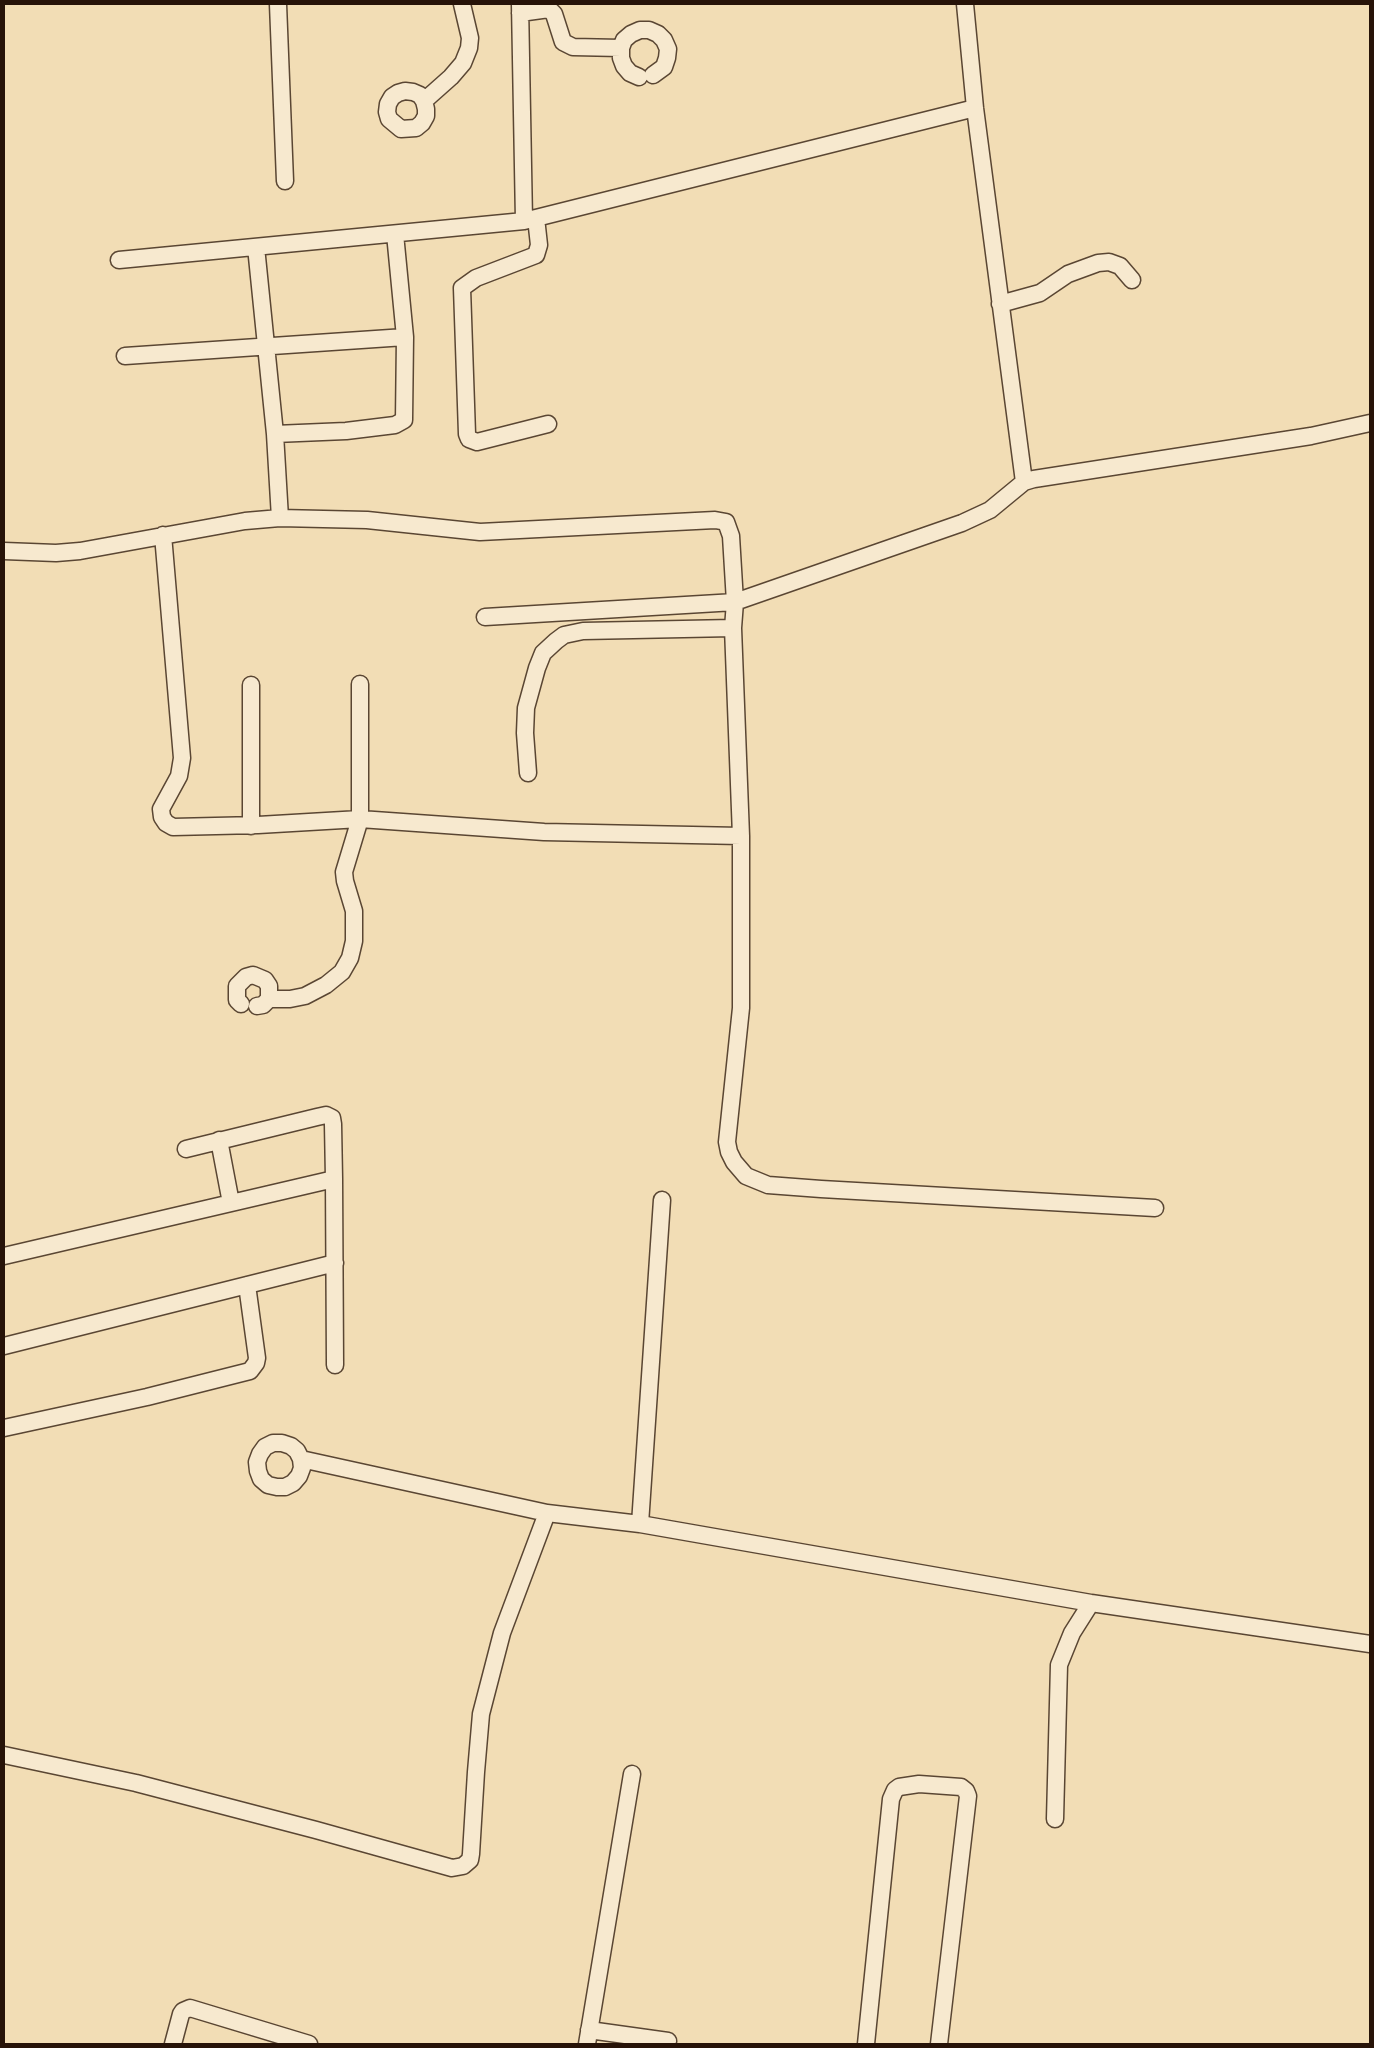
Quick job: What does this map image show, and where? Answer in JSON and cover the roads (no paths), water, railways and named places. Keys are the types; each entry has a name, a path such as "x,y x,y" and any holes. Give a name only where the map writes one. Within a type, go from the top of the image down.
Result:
{"street":[{"path":"278,4 285,181"},
{"path":"424,101 457,71 465,57 470,38 462,4"},
{"path":"965,4 975,108 1024,482"},
{"path":"548,424 476,442 469,439 467,434 462,288 476,278 536,254 539,246 530,220 520,8 546,9 552,7 561,37 568,45 621,48"},
{"path":"640,30 649,30 658,34 664,40 668,49 668,58 664,67 646,76 630,73 624,66 621,58 621,48 624,40 631,34 640,30"},
{"path":"119,260 530,220 975,108"},
{"path":"275,434 346,430 401,423 404,418 405,337 395,234"},
{"path":"256,247 275,434 280,518"},
{"path":"1000,304 1040,293 1068,274 1098,263 1109,262 1120,266 1132,280"},
{"path":"126,356 266,348 405,337"},
{"path":"485,617 735,602 962,523 990,510 1024,482 1034,479 1311,436 1370,423"},
{"path":"4,551 56,553 80,551 245,521 280,518 367,520 480,532 721,520 728,526 731,536 735,602 734,628 741,836 741,1008 727,1142 729,1152 740,1171 760,1183 812,1189 1155,1208"},
{"path":"163,535 182,758 179,776 161,809 162,817 166,823 173,827 251,826 360,819 544,832 741,836"},
{"path":"528,773 525,733 526,708 543,653 564,635 583,631 734,628"},
{"path":"256,1003 305,996 336,979 350,958 354,941 354,911 344,872 360,819 360,684"},
{"path":"251,685 251,826"},
{"path":"186,1148 318,1116 329,1116 334,1124 335,1365"},
{"path":"219,1140 231,1203"},
{"path":"4,1256 334,1179"},
{"path":"640,1524 662,1200"},
{"path":"4,1346 335,1263"},
{"path":"4,1428 147,1397 250,1371 256,1363 256,1358 247,1285"},
{"path":"301,1459 547,1513 640,1524 1091,1603 1370,1644"},
{"path":"4,1754 136,1782 452,1868 463,1866 470,1860 472,1854 476,1772 482,1714 502,1633 547,1513"},
{"path":"1055,1819 1059,1664 1072,1633 1091,1603"},
{"path":"632,1774 588,2037 668,2042"},
{"path":"866,2044 891,1799 895,1790 899,1787 919,1784 961,1787 968,1796 939,2044"},
{"path":"173,2044 181,2014 190,2008 309,2044"}]}
